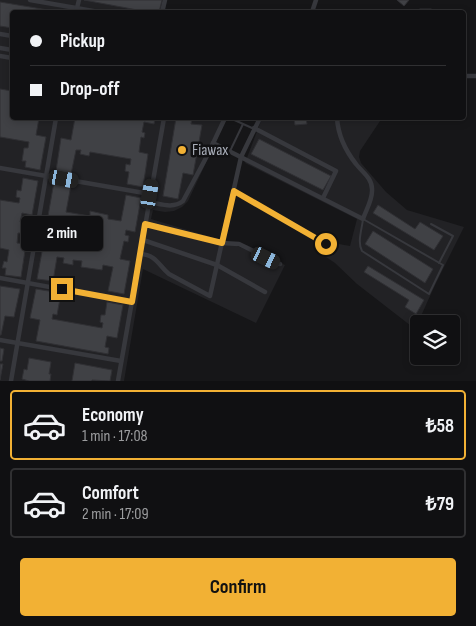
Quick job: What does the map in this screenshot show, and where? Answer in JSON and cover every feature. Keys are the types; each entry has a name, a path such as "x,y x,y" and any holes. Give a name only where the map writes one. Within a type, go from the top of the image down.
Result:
{"street":[{"path":"30,0 77,10 79,0"},
{"path":"11,381 56,120"},
{"path":"118,381 164,120"},
{"path":"149,202 172,206 183,201 224,120"},
{"path":"140,254 152,257 169,274 210,296 241,157 259,120"},
{"path":"213,143 363,219 372,196 371,183 346,149 338,131 337,120"},
{"path":"254,128 336,171 323,198"},
{"path":"0,168 150,194"},
{"path":"234,191 326,244"},
{"path":"145,224 222,243 238,244 280,264"},
{"path":"142,240 217,265 265,292"},
{"path":"0,278 132,302"},
{"path":"0,340 121,361"}],"lane":[{"path":"234,120 254,128"},
{"path":"230,151 243,124"},
{"path":"363,219 439,263 443,265 428,294 362,251 359,242 363,219"},
{"path":"431,224 453,236 439,263"}],"shaded area":[{"path":"0,0 167,0 165,10 10,10 10,120 226,120 188,201 174,211 153,210 151,219 227,242 285,265 256,323 143,269 124,381 0,381"},
{"path":"261,120 381,120 360,151 361,163 386,192 407,210 464,227 421,315 410,315 410,325 326,257 333,243 350,246 357,219 245,163"}],"building":[{"path":"84,0 162,0 160,10 137,10"},
{"path":"397,0 409,0 404,6"},
{"path":"0,2 48,10 10,10 10,28 0,26"},
{"path":"0,89 10,91 10,120 39,120 36,135 46,137 40,170 25,167 26,161 22,161 24,148 28,148 29,142 0,137"},
{"path":"75,120 155,120 154,124 144,122 142,132 145,133 144,138 141,137 139,152 148,154 143,187 127,184 129,172 125,171 126,164 130,165 131,159 90,152 89,156 80,154 81,150 76,150 71,174 56,171 61,138 71,140"},
{"path":"176,120 192,120 191,124 202,125 193,175 183,173 178,199 163,196"},
{"path":"294,120 306,120 307,124 295,125"},
{"path":"259,139 331,176 323,190 251,154"},
{"path":"23,178 38,181 32,215 22,213 20,222 24,223 22,233 18,233 17,243 26,244 21,277 5,275 6,268 2,268 4,261 7,262 9,250 0,248 0,200 19,203 20,198 16,197 17,190 21,191"},
{"path":"54,182 71,185 66,212 90,216 90,211 108,215 108,219 121,221 126,195 141,198 135,232 126,230 125,235 129,236 128,242 124,241 120,259 130,261 124,294 108,291 113,267 103,265 102,270 81,267 82,261 73,260 73,265 63,263 64,258 57,257 53,281 37,279 43,246 53,247 58,218 48,216"},
{"path":"378,205 415,229 420,222 443,236 434,250 373,213"},
{"path":"373,231 433,269 425,283 365,244"},
{"path":"368,266 424,300 416,314 405,307 409,300 364,272"},
{"path":"0,286 20,289 14,317 5,316 1,335 0,335"},
{"path":"36,289 61,293 57,315 53,314 52,319 102,328 103,323 100,322 101,315 105,315 107,302 123,305 117,338 107,336 105,347 109,348 108,354 36,341 40,320 30,318"},
{"path":"0,348 4,349 2,361 0,361"},
{"path":"29,358 51,362 50,381 22,379 24,369 27,370"},
{"path":"75,363 112,370 110,381 72,381"},
{"path":"0,364 3,364 0,380"}],"place":[{"name":"Fiawax","path":"182,150"}],"route":[{"path":"62,289 132,302 145,224 222,243 234,191 326,244"}]}
